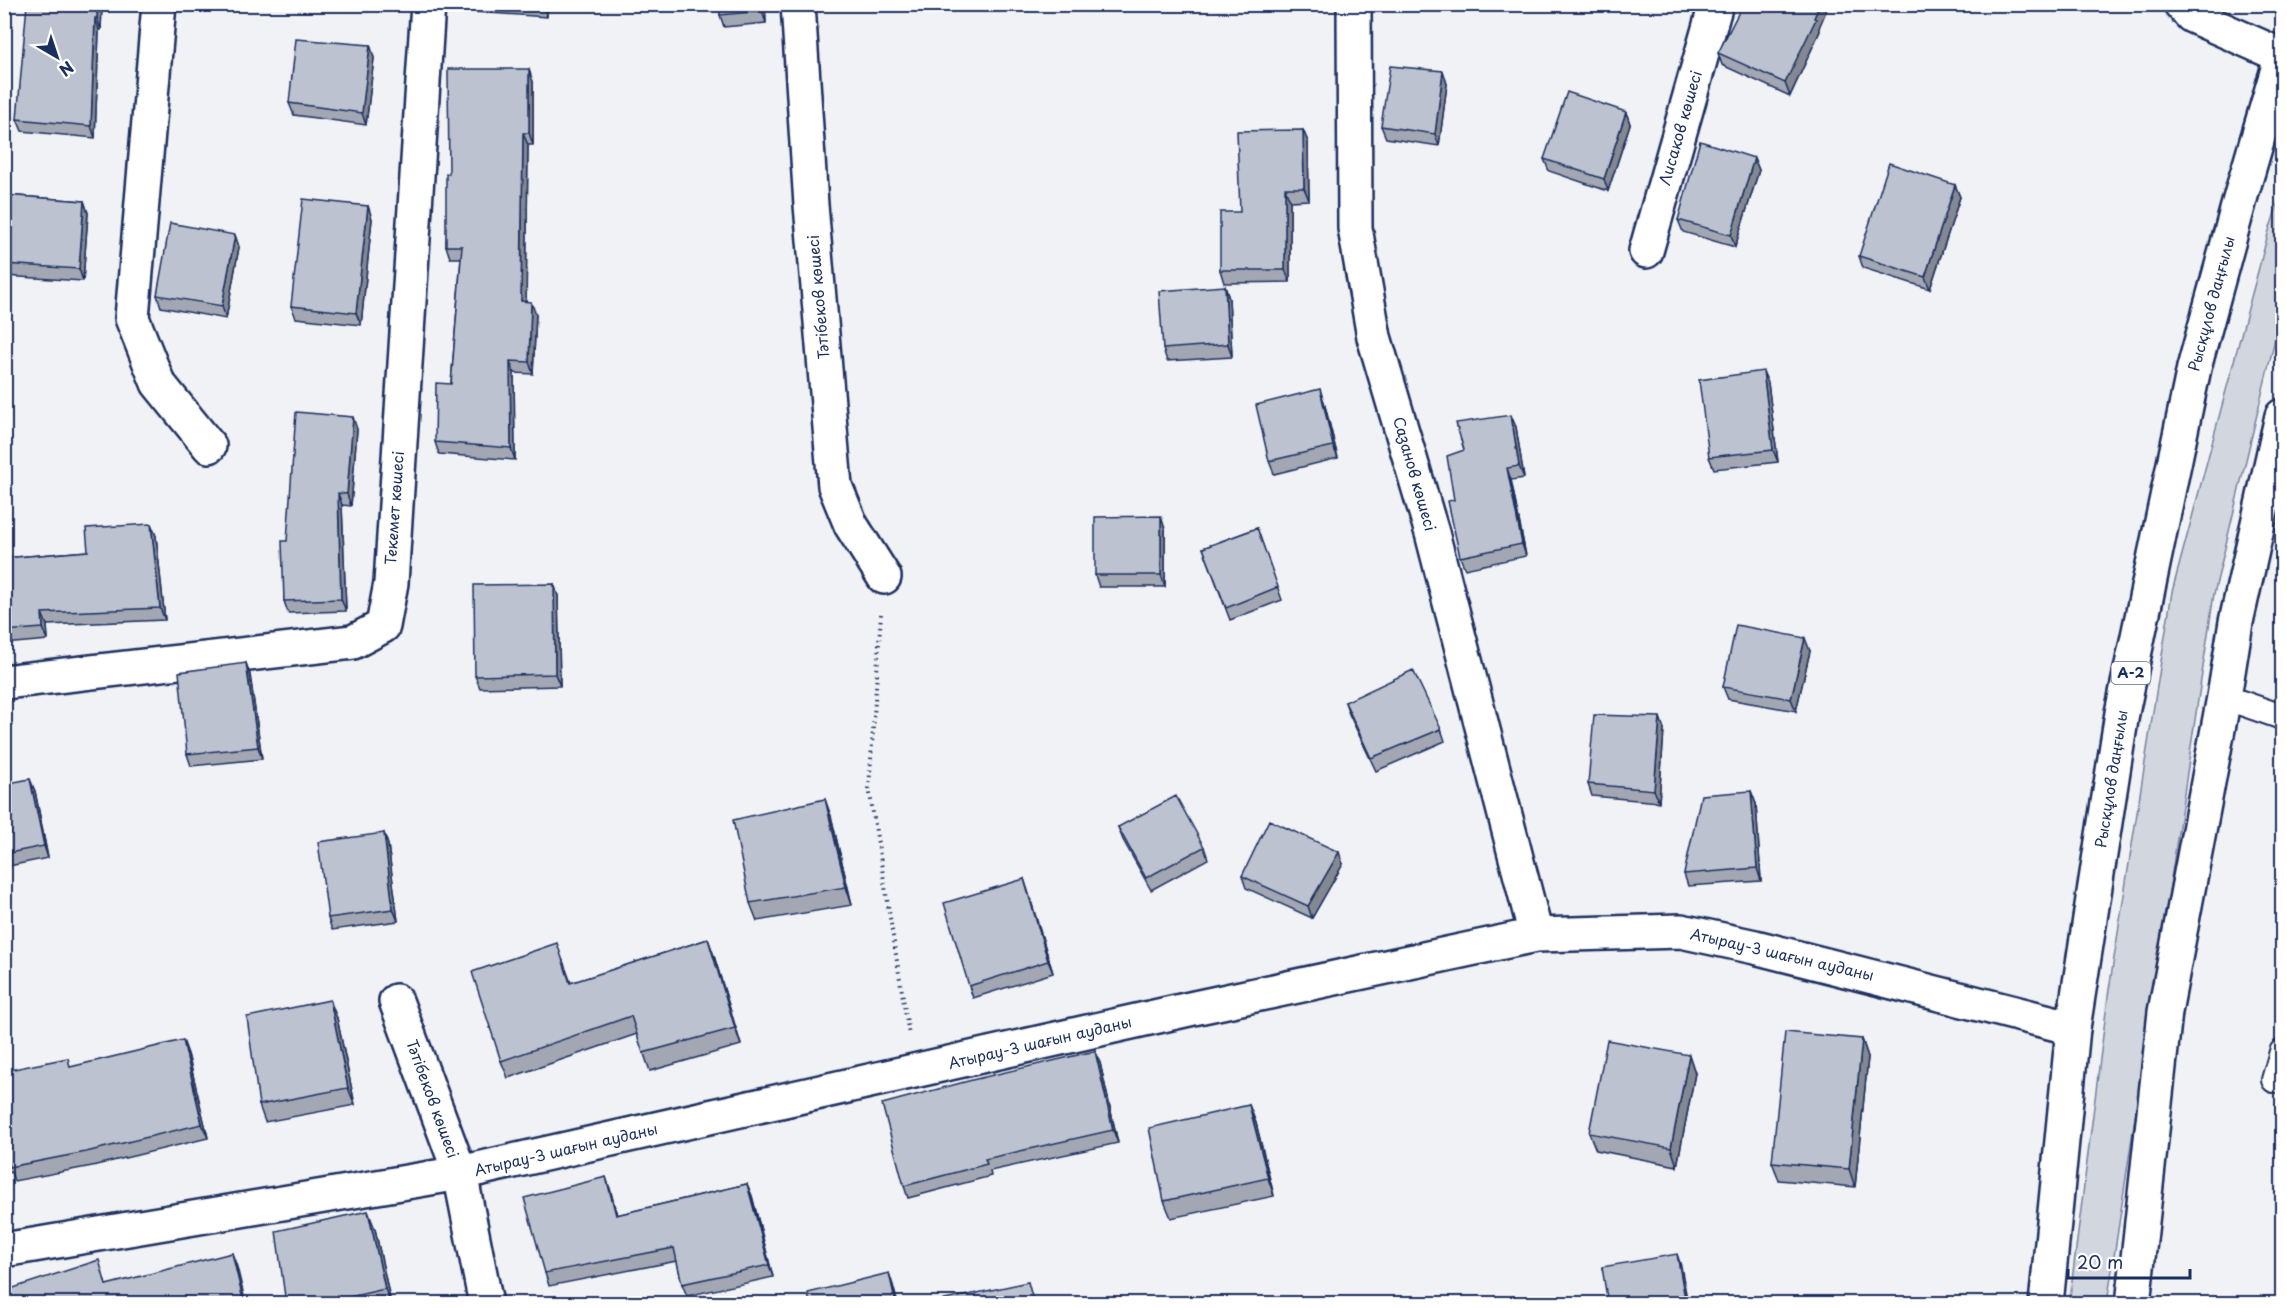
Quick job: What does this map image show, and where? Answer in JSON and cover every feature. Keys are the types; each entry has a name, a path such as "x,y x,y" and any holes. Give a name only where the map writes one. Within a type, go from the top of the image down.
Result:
{"street":[{"path":"159,4 132,318 158,383 209,446"},
{"name":"Текемет көшесі","path":"4,682 353,642 383,626 391,583 428,4"},
{"name":"Тәтібеков көшесі","path":"798,4 812,216 836,486 851,525 884,577"},
{"name":"Сазанов көшесі","path":"1354,4 1355,228 1374,337 1431,533 1536,935"},
{"name":"Лисаков көшесі","path":"1646,251 1716,4"},
{"path":"2181,4 2192,16 2282,55"},
{"name":"Рысқұлов даңғылы","path":"2046,1304 2073,1028 2122,713 2194,368 2282,55"},
{"path":"2133,1304 2165,1012 2236,622 2283,416"},
{"name":"Атырау-3 шағын ауданы","path":"4,1250 460,1173 1205,1006 1536,935 1681,931 1755,947 2073,1028"},
{"name":"Тәтібеков көшесі","path":"396,1001 460,1173 486,1304"}],"lane":[{"path":"2224,697 2283,717"},
{"path":"2274,1080 2283,1052"}],"path":[{"path":"884,577 869,788 915,1071"}],"shaded area":[{"path":"2282,191 2282,310 2214,594 2107,1303 2069,1304 2108,996 2172,592 2268,234"}],"building":[{"path":"27,4 97,4 91,126 17,119"},
{"path":"719,4 761,4 762,11 720,15"},
{"path":"1743,4 1820,4 1814,18 1816,19 1785,83 1718,53"},
{"path":"296,39 370,45 362,113 289,103"},
{"path":"1390,66 1443,71 1435,134 1381,126"},
{"path":"448,69 529,69 529,133 523,133 521,301 531,302 529,362 510,361 511,448 435,442 436,383 451,384 462,246 446,246 446,174 449,174"},
{"path":"1567,92 1626,112 1604,179 1544,159"},
{"path":"1303,130 1304,188 1285,188 1285,270 1220,270 1220,212 1240,212 1237,131"},
{"path":"1700,141 1754,158 1731,235 1678,220"},
{"path":"1889,163 1955,185 1925,277 1859,256"},
{"path":"4,195 84,201 79,269 4,264"},
{"path":"303,199 368,206 356,313 291,306"},
{"path":"170,223 235,235 222,306 157,295"},
{"path":"1225,286 1228,344 1163,349 1159,291"},
{"path":"1763,371 1773,450 1709,457 1699,380"},
{"path":"1320,389 1333,446 1269,461 1256,405"},
{"path":"296,412 353,417 347,494 338,493 341,599 284,601 282,541 287,541"},
{"path":"1511,415 1519,466 1507,468 1522,544 1460,557 1448,501 1454,500 1447,456 1464,450 1456,423"},
{"path":"1161,516 1161,575 1095,575 1095,517"},
{"path":"151,524 160,608 42,613 43,628 4,631 4,558 88,551 86,528"},
{"path":"1257,528 1278,587 1226,608 1203,548"},
{"path":"554,584 555,674 475,676 474,585"},
{"path":"1736,625 1805,638 1791,699 1723,687"},
{"path":"246,663 258,747 187,754 179,672"},
{"path":"1413,670 1441,729 1371,758 1345,702"},
{"path":"1594,715 1660,717 1654,790 1588,784"},
{"path":"30,779 44,846 4,854 4,784"},
{"path":"1751,791 1757,868 1684,874 1701,795"},
{"path":"1176,796 1204,847 1146,878 1118,827"},
{"path":"825,799 846,887 750,903 733,820"},
{"path":"1269,820 1339,852 1308,906 1242,876"},
{"path":"384,833 393,909 328,918 318,842"},
{"path":"1024,879 1048,961 969,986 944,903"},
{"path":"708,939 735,1028 643,1053 631,1016 501,1061 472,972 557,943 570,983"},
{"path":"330,1000 348,1088 259,1105 247,1017"},
{"path":"1785,1032 1862,1039 1849,1169 1772,1162"},
{"path":"183,1040 202,1124 86,1152 9,1167 7,1158 4,1158 4,1071 68,1058 70,1067"},
{"path":"1607,1040 1689,1055 1671,1148 1589,1133"},
{"path":"1095,1051 1113,1130 985,1159 987,1164 904,1186 882,1104"},
{"path":"1249,1105 1268,1178 1164,1201 1149,1128"},
{"path":"606,1177 616,1215 747,1184 769,1265 682,1284 674,1248 545,1273 524,1198"},
{"path":"368,1211 385,1289 318,1304 286,1304 276,1231"},
{"path":"232,1253 244,1304 4,1304 4,1291 99,1260 106,1285"},
{"path":"1677,1254 1686,1304 1608,1304 1602,1267"},
{"path":"889,1273 896,1304 810,1304 808,1293"},
{"path":"1028,1282 1034,1304 926,1304"}]}
